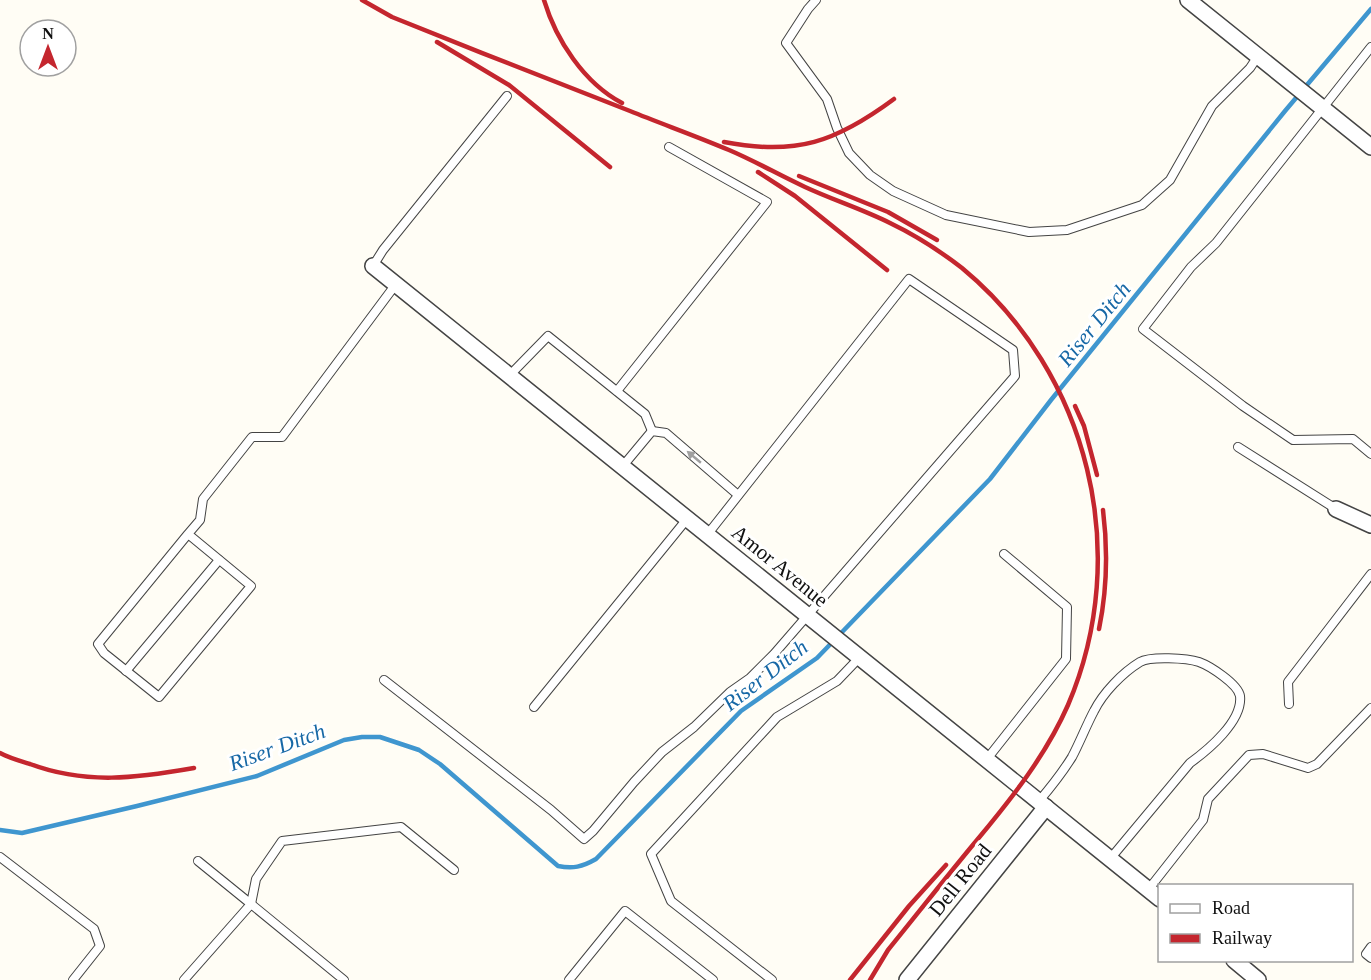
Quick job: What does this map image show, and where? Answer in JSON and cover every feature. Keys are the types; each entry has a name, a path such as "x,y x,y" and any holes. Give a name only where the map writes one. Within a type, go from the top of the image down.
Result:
{"street":[{"path":"1194,2 1371,147"},
{"name":"Amor Avenue","path":"373,266 1154,895"},
{"path":"1336,509 1369,520"},
{"name":"Dell Road","path":"907,980 1042,804"},
{"path":"1236,962 1258,980"}],"lane":[{"path":"816,0 786,43 826,99 849,153 870,175 893,192 946,215 1029,232 1067,230 1142,205 1170,180 1212,106 1250,68 1258,56"},
{"path":"1371,47 1216,243 1191,267 1143,329 1243,406 1293,440 1353,439 1371,454"},
{"path":"373,266 383,250 507,96"},
{"path":"617,391 767,202 669,147"},
{"path":"384,680 551,810 584,839 662,752 694,727 730,692 750,678 774,654 1015,376 1013,350 909,279 707,535"},
{"path":"188,534 251,586 159,697 104,653 98,644 188,534 200,520 203,499 252,437 282,437 396,284"},
{"path":"509,376 548,336 645,414 652,431"},
{"path":"622,466 652,431"},
{"path":"652,431 666,433 738,495"},
{"path":"1238,447 1336,509"},
{"path":"534,707 687,519"},
{"path":"987,759 1066,659 1066,607 1004,554"},
{"path":"126,671 219,560"},
{"path":"1289,704 1288,682 1371,574"},
{"path":"772,980 671,901 651,854 777,717 837,681 860,657"},
{"path":"1042,804 1073,755 1094,710 1114,683 1142,660 1176,658 1199,662 1232,682 1240,694 1238,713 1204,753 1190,763 1110,859"},
{"path":"1161,884 1203,820 1208,799 1249,755 1263,754 1308,768 1317,764 1371,708"},
{"path":"184,980 251,904 256,879 282,841 401,827 454,870"},
{"path":"0,857 94,929 100,946 73,980"},
{"path":"198,861 344,980"},
{"path":"569,980 625,911 713,980"},
{"path":"1371,947 1366,954 1371,958"}],"waterway":[{"name":"Riser Ditch","path":"0,830 22,833 137,806 257,776 344,740 380,737 419,750 440,764 558,866 577,867 596,859 741,711 817,658 990,479 1051,400 1285,111 1371,9"}],"railway":[{"path":"362,0 392,17 729,150 805,187 899,228 945,255 962,268 1006,311 1041,359 1068,412 1087,469 1097,528 1097,587 1087,647 1068,705 1039,759 1003,808 888,950 870,980"},
{"path":"544,0 556,30 573,59 595,84 622,103"},
{"path":"437,42 509,85 610,167"},
{"path":"724,142 773,147 814,142 853,126 894,99"},
{"path":"758,172 795,196 887,270"},
{"path":"799,176 888,212 937,240"},
{"path":"1075,406 1084,426 1097,475"},
{"path":"1099,629 1106,570 1103,510"},
{"path":"0,753 51,771 91,777 132,777 194,768"},
{"path":"850,980 909,906 946,865"}]}
